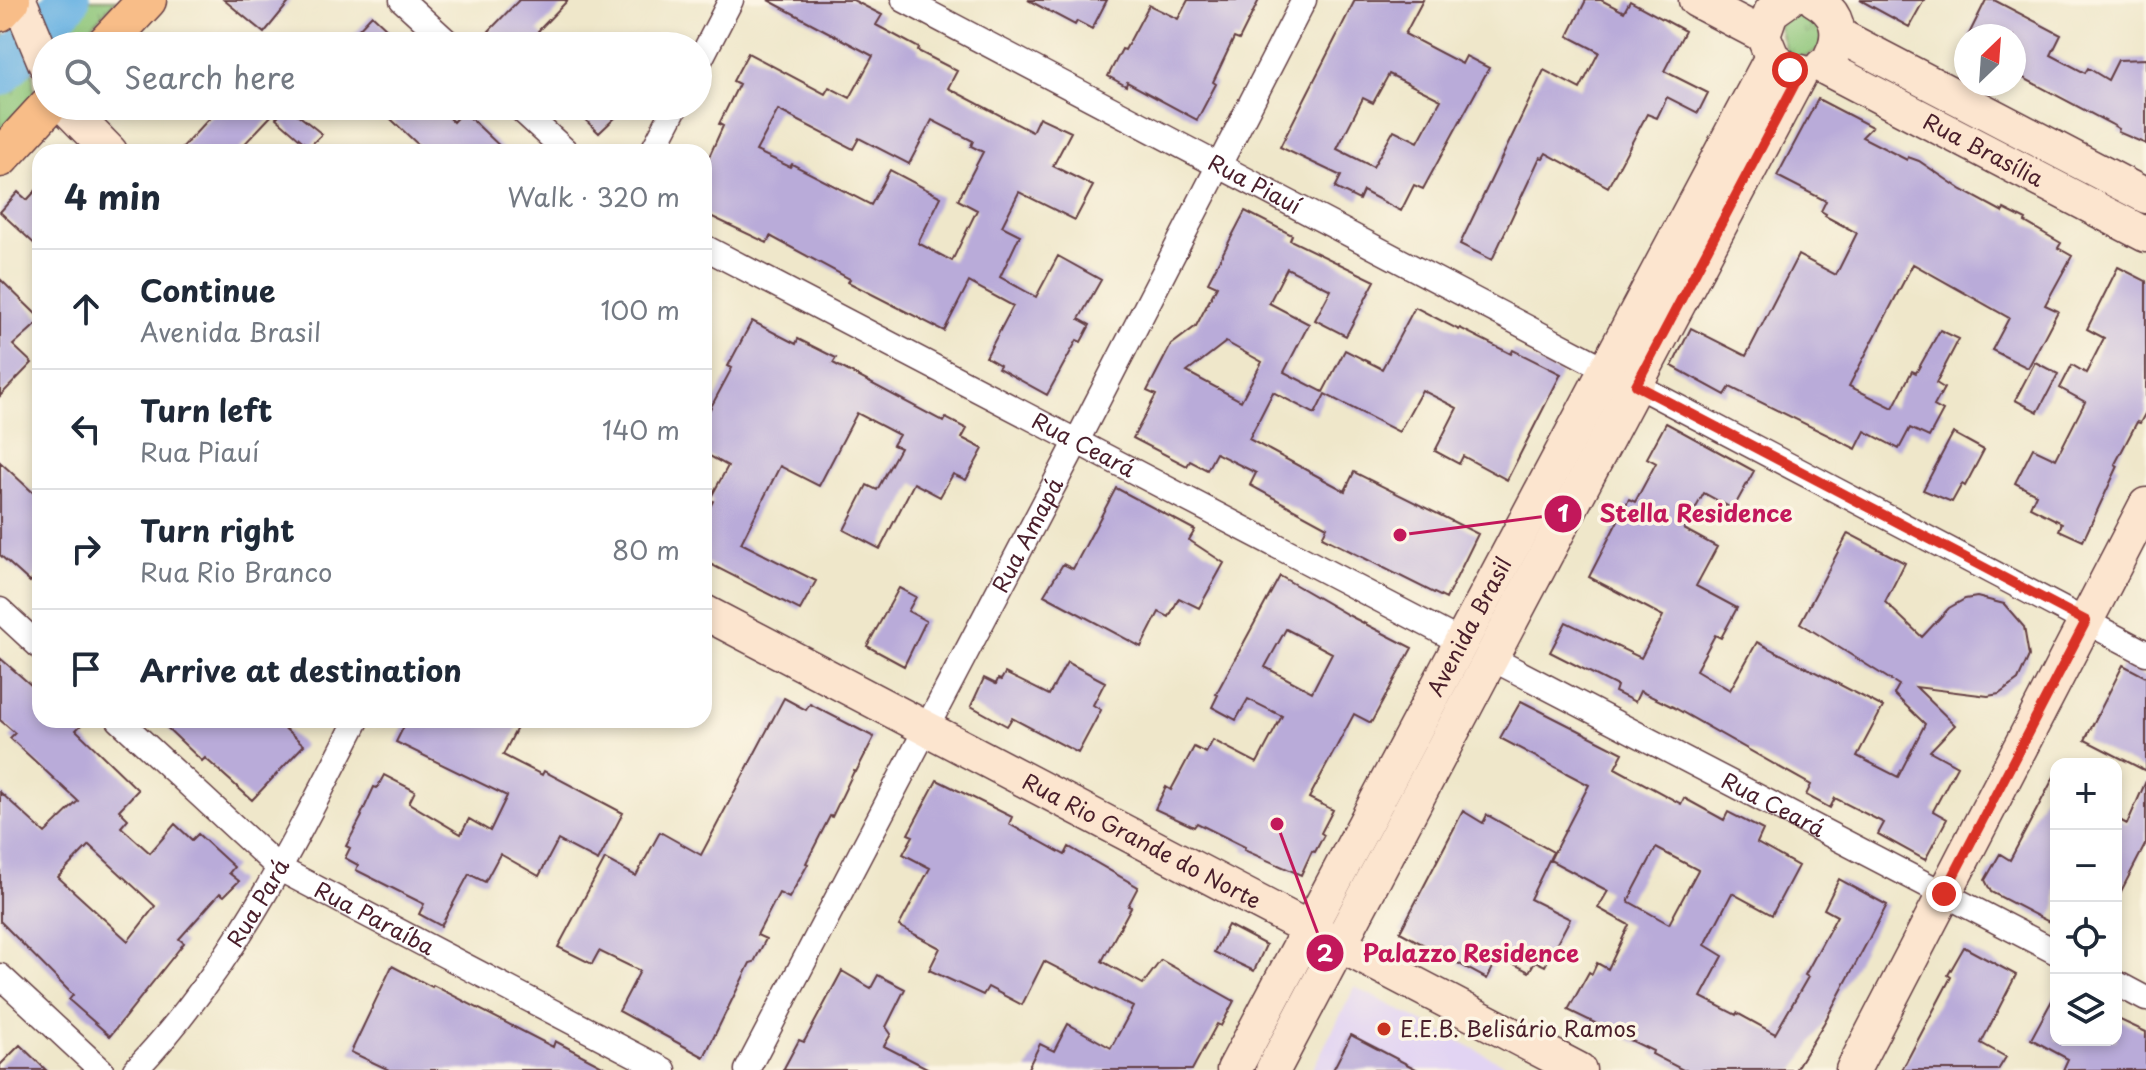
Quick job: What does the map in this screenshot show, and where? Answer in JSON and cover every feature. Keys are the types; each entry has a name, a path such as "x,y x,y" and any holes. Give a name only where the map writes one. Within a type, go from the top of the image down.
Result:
{"main road":[{"path":"117,32 147,0"},
{"name":"Rua Brasília","path":"1696,0 1789,57 2146,235"},
{"path":"1779,1 1771,12 1789,57 1831,57 1831,12"},
{"path":"14,7 32,40"},
{"name":"Rua Brasília","path":"1831,12 2146,196"},
{"name":"Avenida Brasil","path":"1273,1070 1491,658 1621,377 1789,57"},
{"path":"0,158 35,120"},
{"path":"79,120 102,144"},
{"name":"Avenida Brasil","path":"1234,1070 1461,642 1621,377"},
{"path":"1853,1070 2146,505"},
{"name":"Rua Rio Grande do Norte","path":"712,616 1579,1070"}],"street":[{"path":"402,0 437,32"},
{"path":"712,37 731,0"},
{"name":"Rua Piauí","path":"904,0 2146,653"},
{"name":"Rua Amapá","path":"747,1070 1304,0"},
{"path":"532,120 558,144"},
{"path":"656,144 669,120"},
{"name":"Rua Ceará","path":"712,251 1461,642"},
{"path":"0,610 32,640"},
{"name":"Rua Ceará","path":"1491,658 2050,949"},
{"name":"Rua Paraíba","path":"128,728 280,869 664,1070"},
{"name":"Rua Pará","path":"135,1070 196,999 236,941 280,869 353,728"},
{"path":"0,976 101,1070"},
{"path":"2122,986 2146,999"}],"shaded area":[{"name":"E.E.B. Belisário Ramos","path":"1355,987 1515,1070 1312,1070"}],"green space":[{"path":"44,0 116,0 86,32 56,32"},
{"path":"1796,10 1804,10 1822,23 1822,46 1806,56 1787,54 1778,25"},
{"path":"3,34 17,39 32,70 32,99 0,131 0,37"}],"building":[{"path":"224,0 291,0 263,32"},
{"path":"519,0 568,0 539,32 489,31"},
{"path":"768,0 853,0 882,15 876,25 957,71 948,88 1032,132 1039,117 1071,132 1053,166 1093,186 1075,220 1019,192 1002,226 1020,235 1000,277 1036,297 1058,256 1101,280 1079,319 1090,325 1081,342 1077,340 1047,395 998,368 1000,365 986,357 1013,306 969,282 944,331 848,282 850,279 770,236 767,243 712,217 712,150 723,126 719,124 739,84 733,81 748,53 825,94 829,87 850,98 873,56","holes":["778,110 853,149 859,138 909,164 932,120 973,141 971,146 983,152 958,200 977,210 952,261 918,243 941,197 890,170 871,205 792,164 790,167 756,151"]},
{"path":"1028,0 1107,0 1092,29 1077,21 1075,25"},
{"path":"1188,0 1259,0 1239,40 1234,38 1213,82 1216,84 1197,120 1127,82 1126,86 1108,76 1149,5 1178,19"},
{"path":"1355,0 1423,0 1405,34 1462,64 1466,56 1489,68 1423,189 1414,185 1401,211 1363,191 1359,200 1335,188 1341,176 1280,147","holes":["1389,74 1441,100 1418,142 1394,130 1373,167 1337,149 1363,98 1373,103"]},
{"path":"1586,0 1601,0 1624,12 1630,1 1685,31 1664,71 1708,93 1698,113 1667,97 1657,118 1647,114 1608,187 1546,153 1543,158 1540,157 1492,260 1460,244 1544,70 1580,89 1599,52 1568,36"},
{"path":"1860,0 1924,0 1909,27"},
{"path":"1986,0 1994,0 2061,35 2051,55 2085,73 2088,68 2108,80 2118,60 2146,59 2146,144 2118,132 2119,129 2111,124 2026,79 2026,24 1974,24"},
{"path":"372,15 390,32 356,32"},
{"path":"1818,99 1872,127 1862,137 1907,160 1908,157 1919,161 1962,190 2003,212 2004,209 2026,220 2061,243 2058,248 2072,256 2045,305 2058,311 2028,368 1992,350 2009,318 1913,264 1849,386 1893,408 1912,371 1916,373 1940,330 1959,339 1936,383 1944,388 1934,406 1943,411 1929,437 1910,428 1899,449 1865,431 1856,449 1730,387 1725,395 1672,366 1691,328 1746,356 1798,255 1836,275 1857,233 1825,216 1821,211 1826,201 1777,176"},
{"path":"208,120 267,120 245,144 185,144"},
{"path":"278,120 304,120 322,134 312,144 306,144"},
{"path":"392,120 472,120 498,144 417,144"},
{"path":"586,120 613,120 599,133"},
{"path":"18,192 27,200 32,195 32,242 0,212"},
{"path":"1245,211 1292,235 1290,240 1375,281 1346,336 1315,320 1331,290 1287,268 1269,303 1309,324 1284,372 1323,392 1345,350 1382,369 1415,307 1511,354 1513,350 1561,374 1507,480 1463,456 1459,464 1435,451 1457,408 1422,390 1399,432 1325,394 1315,414 1273,392 1249,439 1345,491 1354,472 1478,534 1446,599 1322,537 1327,527 1250,485 1256,473 1216,453 1207,470 1190,461 1187,466 1133,438 1156,395 1147,391 1171,345 1196,326 1217,286 1208,282","holes":["1226,342 1262,362 1241,401 1187,372"]},
{"path":"2118,267 2146,281 2146,412 2140,423 2137,422 2115,464 2118,466 2083,541 2059,530 2062,523 2030,507 2036,494 2015,483 2033,448 2056,459 2085,402 2060,388 2072,365 2086,373 2104,338 2087,329"},
{"path":"0,279 32,310 32,328 13,345 32,363 0,396"},
{"path":"752,321 796,344 798,339 836,358 833,363 944,422 946,418 967,429 962,438 983,449 966,480 953,474 940,497 914,483 880,549 844,530 867,485 877,490 900,448 893,445 899,435 857,413 819,486 780,466 741,543 816,581 800,610 712,565 712,495 728,466 712,457 712,405 732,368 728,366"},
{"path":"2035,362 2058,374 2038,412 2015,400"},
{"path":"1666,423 1754,471 1733,509 1704,493 1684,529 1717,547 1696,586 1737,608 1721,638 1715,635 1696,670 1730,690 1757,642 1883,707 1857,756 1898,777 1925,724 1894,694 1899,685 1800,623 1848,533 1905,563 1885,602 1922,637 1949,608 1965,599 1977,597 2004,604 2024,627 2029,656 2018,680 1999,694 1988,696 1916,687 1955,725 1930,751 1957,766 1933,811 1947,819 1925,860 1878,834 1884,823 1835,798 1830,808 1806,795 1811,785 1673,707 1640,691 1635,702 1615,692 1617,686 1550,652 1566,622 1641,658 1663,616 1589,577 1629,499 1635,502 1656,463 1647,458"},
{"path":"1953,433 1984,450 1965,486 1962,484 1952,502 1923,490"},
{"path":"0,462 32,492 32,580 30,582 0,555"},
{"path":"1116,488 1195,530 1189,540 1224,563 1199,608 1179,598 1169,617 1159,612 1141,647 1044,595 1063,564 1073,569"},
{"path":"1280,576 1412,648 1371,723 1354,714 1309,798 1333,810 1321,833 1324,835 1315,852 1312,851 1301,875 1244,850 1245,847 1197,823 1194,827 1155,809 1166,787 1171,790 1194,747 1206,753 1213,740 1257,763 1282,716 1248,699 1236,720 1212,707 1216,694","holes":["1286,629 1332,653 1312,692 1265,667"]},
{"path":"899,588 916,597 908,611 926,621 904,666 867,646"},
{"path":"0,658 32,686 32,728 78,728 76,730 138,790 119,810 128,819 121,827 150,853 175,824 192,840 198,834 234,867 229,873 239,881 224,896 220,893 179,939 184,943 110,1036 69,1000 73,995 0,921 0,792 45,833 78,801 10,738 15,733 0,720","holes":["89,845 155,906 128,941 58,877"]},
{"path":"1067,662 1105,682 1093,705 1101,710 1078,753 1012,718 1007,726 971,706 984,678 996,684 1005,673 1049,695"},
{"path":"2123,665 2146,677 2146,771 2085,740"},
{"path":"784,698 806,710 810,704 874,737 789,898 779,893 757,935 766,939 754,962 750,963 704,1057 619,1011 640,971 599,951 592,964 558,947 605,859 636,876 660,832 701,855"},
{"path":"1521,701 1623,753 1615,768 1681,804 1684,798 1724,820 1728,812 1763,830 1757,843 1798,866 1772,915 1732,893 1705,945 1723,956 1701,997 1775,1034 1808,977 1805,975 1837,916 1824,909 1839,879 1887,905 1824,1023 1795,1070 1683,1070 1652,1054 1653,1051 1568,1010 1597,963 1608,969 1629,925 1598,908 1608,891 1550,860 1589,785 1500,738","holes":["1656,848 1698,870 1669,924 1628,901"]},
{"path":"167,728 284,728 304,745 252,800 205,758 202,761"},
{"path":"403,728 517,728 503,755 542,775 544,771 623,813 598,861 558,840 539,876 500,854 485,882 469,874 441,926 419,914 424,904 356,870 358,865 345,858 350,848 346,846 374,787 377,788 384,775 415,791 409,803 461,834 469,819 490,831 507,796 396,742"},
{"path":"937,780 1012,817 1009,824 1065,855 1069,847 1138,887 1128,906 1131,907 1102,961 1143,984 1161,960 1234,1001 1221,1026 1217,1024 1192,1070 1027,1070 1040,1044 1054,1051 1068,1024 1111,1048 1133,1007 1044,961 1022,1005 988,987 983,995 929,970 940,948 899,926 930,868 903,854 913,836 908,834"},
{"path":"2146,781 2146,843 2122,889 2122,821 2127,824"},
{"path":"2050,784 2049,922 1991,892 1985,880 2000,854 2010,860"},
{"path":"1463,811 1483,823 1487,815 1553,852 1530,899 1570,919 1545,966 1535,961 1529,972 1499,956 1487,979 1400,932"},
{"path":"1228,925 1266,945 1254,971 1214,952"},
{"path":"1964,947 2016,975 1981,1043 2006,1057 1998,1070 1902,1070 1951,977 1948,975"},
{"path":"392,966 553,1047 555,1041 610,1070 389,1070 351,1052"},
{"path":"842,971 871,988 878,975 905,989 886,1027 891,1034 884,1046 931,1070 783,1070 799,1040 804,1042"},
{"path":"2050,1004 2050,1046 2122,1046 2122,1021 2146,1032 2146,1070 2063,1070 2068,1059 2031,1039"},
{"path":"1351,1035 1418,1070 1333,1070"},
{"path":"20,1045 46,1070 0,1070 0,1065"}],"waterway":[{"path":"39,32 68,0"},
{"path":"0,74 32,39"}],"place":[{"name":"Stella Residence","path":"1400,535"},
{"name":"Palazzo Residence","path":"1277,824"},
{"name":"E.E.B. Belisário Ramos","path":"1384,1029"}],"route":[{"path":"1790,70 1801,72 1636,385 2086,621 1944,894"}]}
